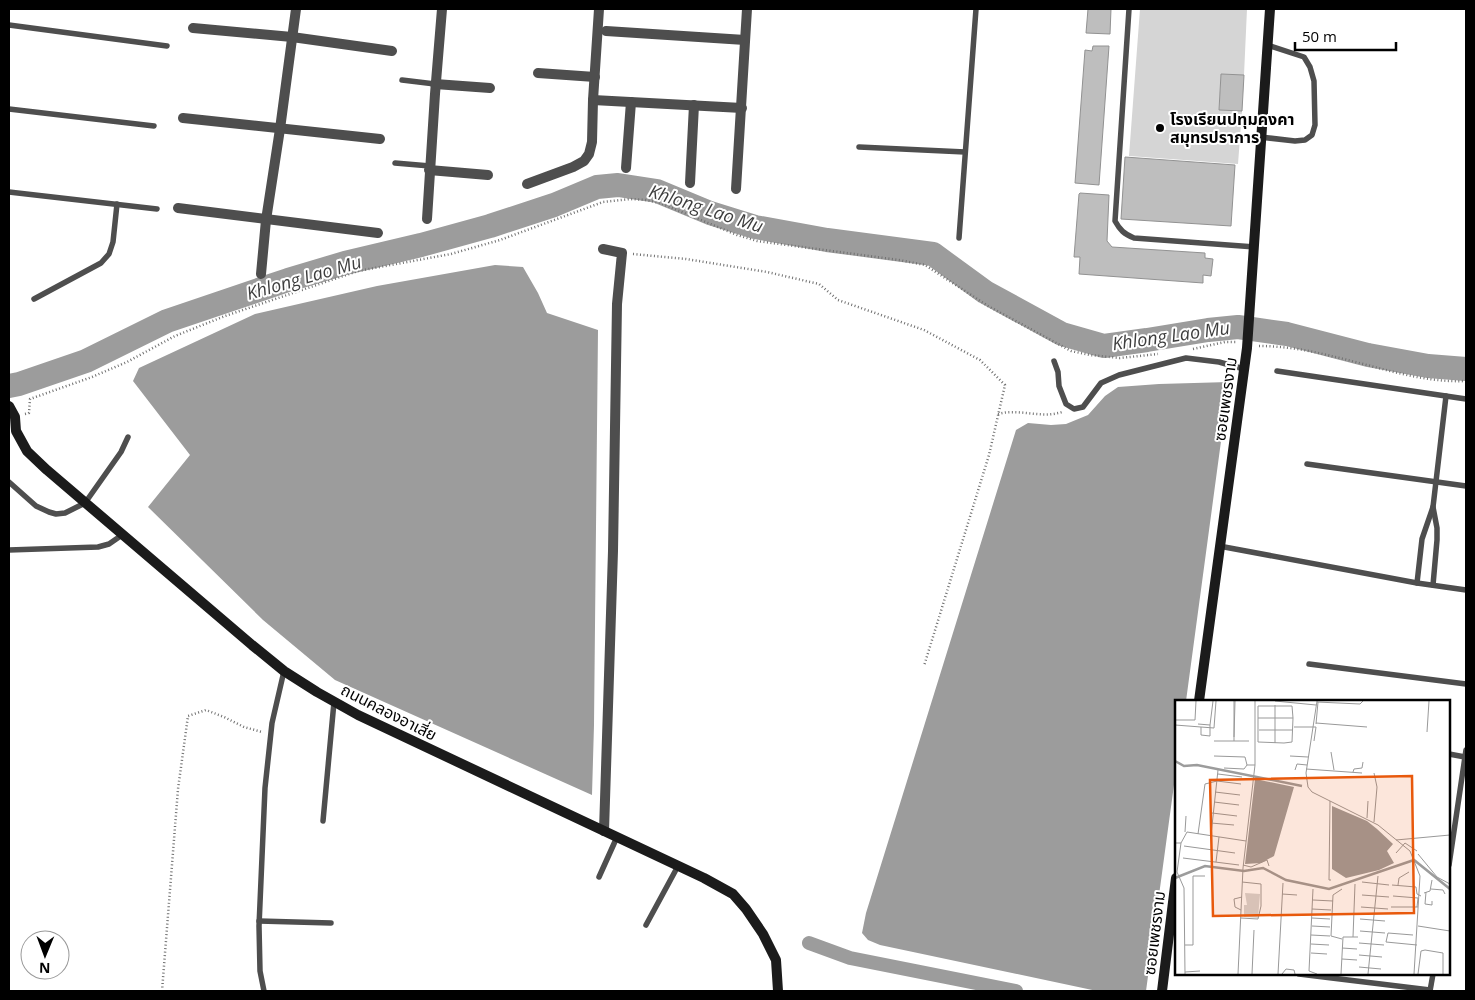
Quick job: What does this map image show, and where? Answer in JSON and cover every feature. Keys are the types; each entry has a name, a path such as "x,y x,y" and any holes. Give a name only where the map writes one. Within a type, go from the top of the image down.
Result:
{"street":[{"path":"261,274 266,220 296,9"},
{"path":"427,219 435,84 442,9"},
{"path":"527,184 573,167 584,161 589,154 592,142 599,9"},
{"path":"736,189 747,9"},
{"name":"ซอยเพชรงาม","path":"1199,700 1219,546 1244,369 1249,346 1260,137 1270,9"},
{"path":"193,28 292,37 392,51"},
{"path":"606,31 745,40"},
{"path":"538,73 595,77"},
{"path":"435,84 490,88"},
{"path":"593,100 742,108"},
{"path":"626,168 630,102"},
{"path":"690,183 694,105"},
{"path":"183,118 380,138"},
{"path":"430,168 488,175"},
{"path":"178,208 378,233"},
{"path":"603,249 622,253 617,304 613,561 604,831"},
{"name":"ถนนคลองอาเสี่ย","path":"9,406 15,418 16,432 27,451 122,535 284,671 358,715 704,878 733,894 764,934 776,960 778,991"},
{"name":"ซอยเพชรงาม","path":"1162,991 1175,886"}],"lane":[{"path":"959,238 976,9"},
{"path":"1129,9 1115,221 1120,230 1134,238 1254,247"},
{"path":"9,26 168,46"},
{"path":"1260,137 1295,141 1305,140 1312,135 1315,125 1314,81 1310,67 1304,57 1267,45"},
{"path":"402,80 435,84"},
{"path":"9,109 154,126"},
{"path":"859,147 965,152"},
{"path":"395,163 430,168"},
{"path":"9,192 158,209"},
{"path":"34,299 101,263 109,254 113,242 117,204"},
{"path":"1054,360 1058,372 1059,386 1066,404 1073,408 1083,407 1101,383 1119,375 1186,358 1219,362 1244,369"},
{"path":"1277,371 1466,399"},
{"path":"1417,583 1422,539 1433,508 1446,396"},
{"path":"9,482 36,506 56,514 64,513 85,503 121,452 128,437"},
{"path":"1307,464 1466,486"},
{"path":"1433,508 1437,528 1433,585"},
{"path":"9,550 98,546 109,544 122,535"},
{"path":"1219,546 1417,583 1466,590"},
{"path":"1309,664 1466,684"},
{"path":"264,991 260,971 259,920 265,788 272,723 284,671"},
{"path":"323,821 334,702"},
{"path":"1450,850 1466,750"},
{"path":"1450,754 1465,756"},
{"path":"599,877 617,837"},
{"path":"646,925 678,866"},
{"path":"259,920 332,923"},
{"path":"1307,975 1430,990 1432,975"}],"path":[{"path":"29,413 30,399 92,377 127,362 175,336 225,316 358,271 451,254 500,240 603,202 630,199 660,203 737,235 757,241 926,265 988,306 1071,351 1120,358 1162,354"},
{"path":"622,253 686,259 767,272 819,284 838,300 924,330 980,360 1005,385 990,455 924,666"},
{"path":"1186,351 1224,342 1249,346 1276,346 1330,355 1390,372 1439,381 1466,381"},
{"path":"998,414 1016,411 1040,414 1057,413 1073,408"},
{"path":"162,991 178,789 188,716 206,710 244,727 271,735"}],"shaded area":[{"path":"1140,9 1247,9 1244,75 1221,74 1219,110 1242,111 1238,164 1129,156"},
{"path":"495,265 523,267 547,313 598,330 592,795 335,680 263,620 148,507 190,455 133,381 139,368 255,314 377,286"},
{"path":"1229,382 1186,700 1175,700 1175,777 1146,991 1097,991 880,945 868,940 862,933 866,913 1016,430 1028,423 1066,424 1088,415 1105,396 1118,387"}],"building":[{"path":"1088,9 1111,9 1110,34 1086,33"},
{"path":"1093,46 1109,46 1099,185 1075,183 1085,50 1092,51"},
{"path":"1221,74 1244,75 1242,111 1219,110"},
{"path":"1125,157 1235,165 1231,226 1121,219"},
{"path":"1080,193 1109,195 1107,241 1112,247 1205,253 1205,258 1213,259 1211,276 1203,275 1203,283 1079,274 1080,257 1074,257"}],"waterway":[{"name":"Khlong Lao Mu","path":"9,386 86,361 167,321 288,280 345,263 490,226 554,205 597,187 618,185 657,191 710,213 755,227 827,240 933,254 985,292 1062,334 1104,346 1238,327 1287,334 1368,355 1428,366 1466,369"},
{"path":"809,943 850,958 1016,991"}],"place":[{"name":"โรงเรียนปทุมคงคา สมุทรปราการ","path":"1160,128"}]}
